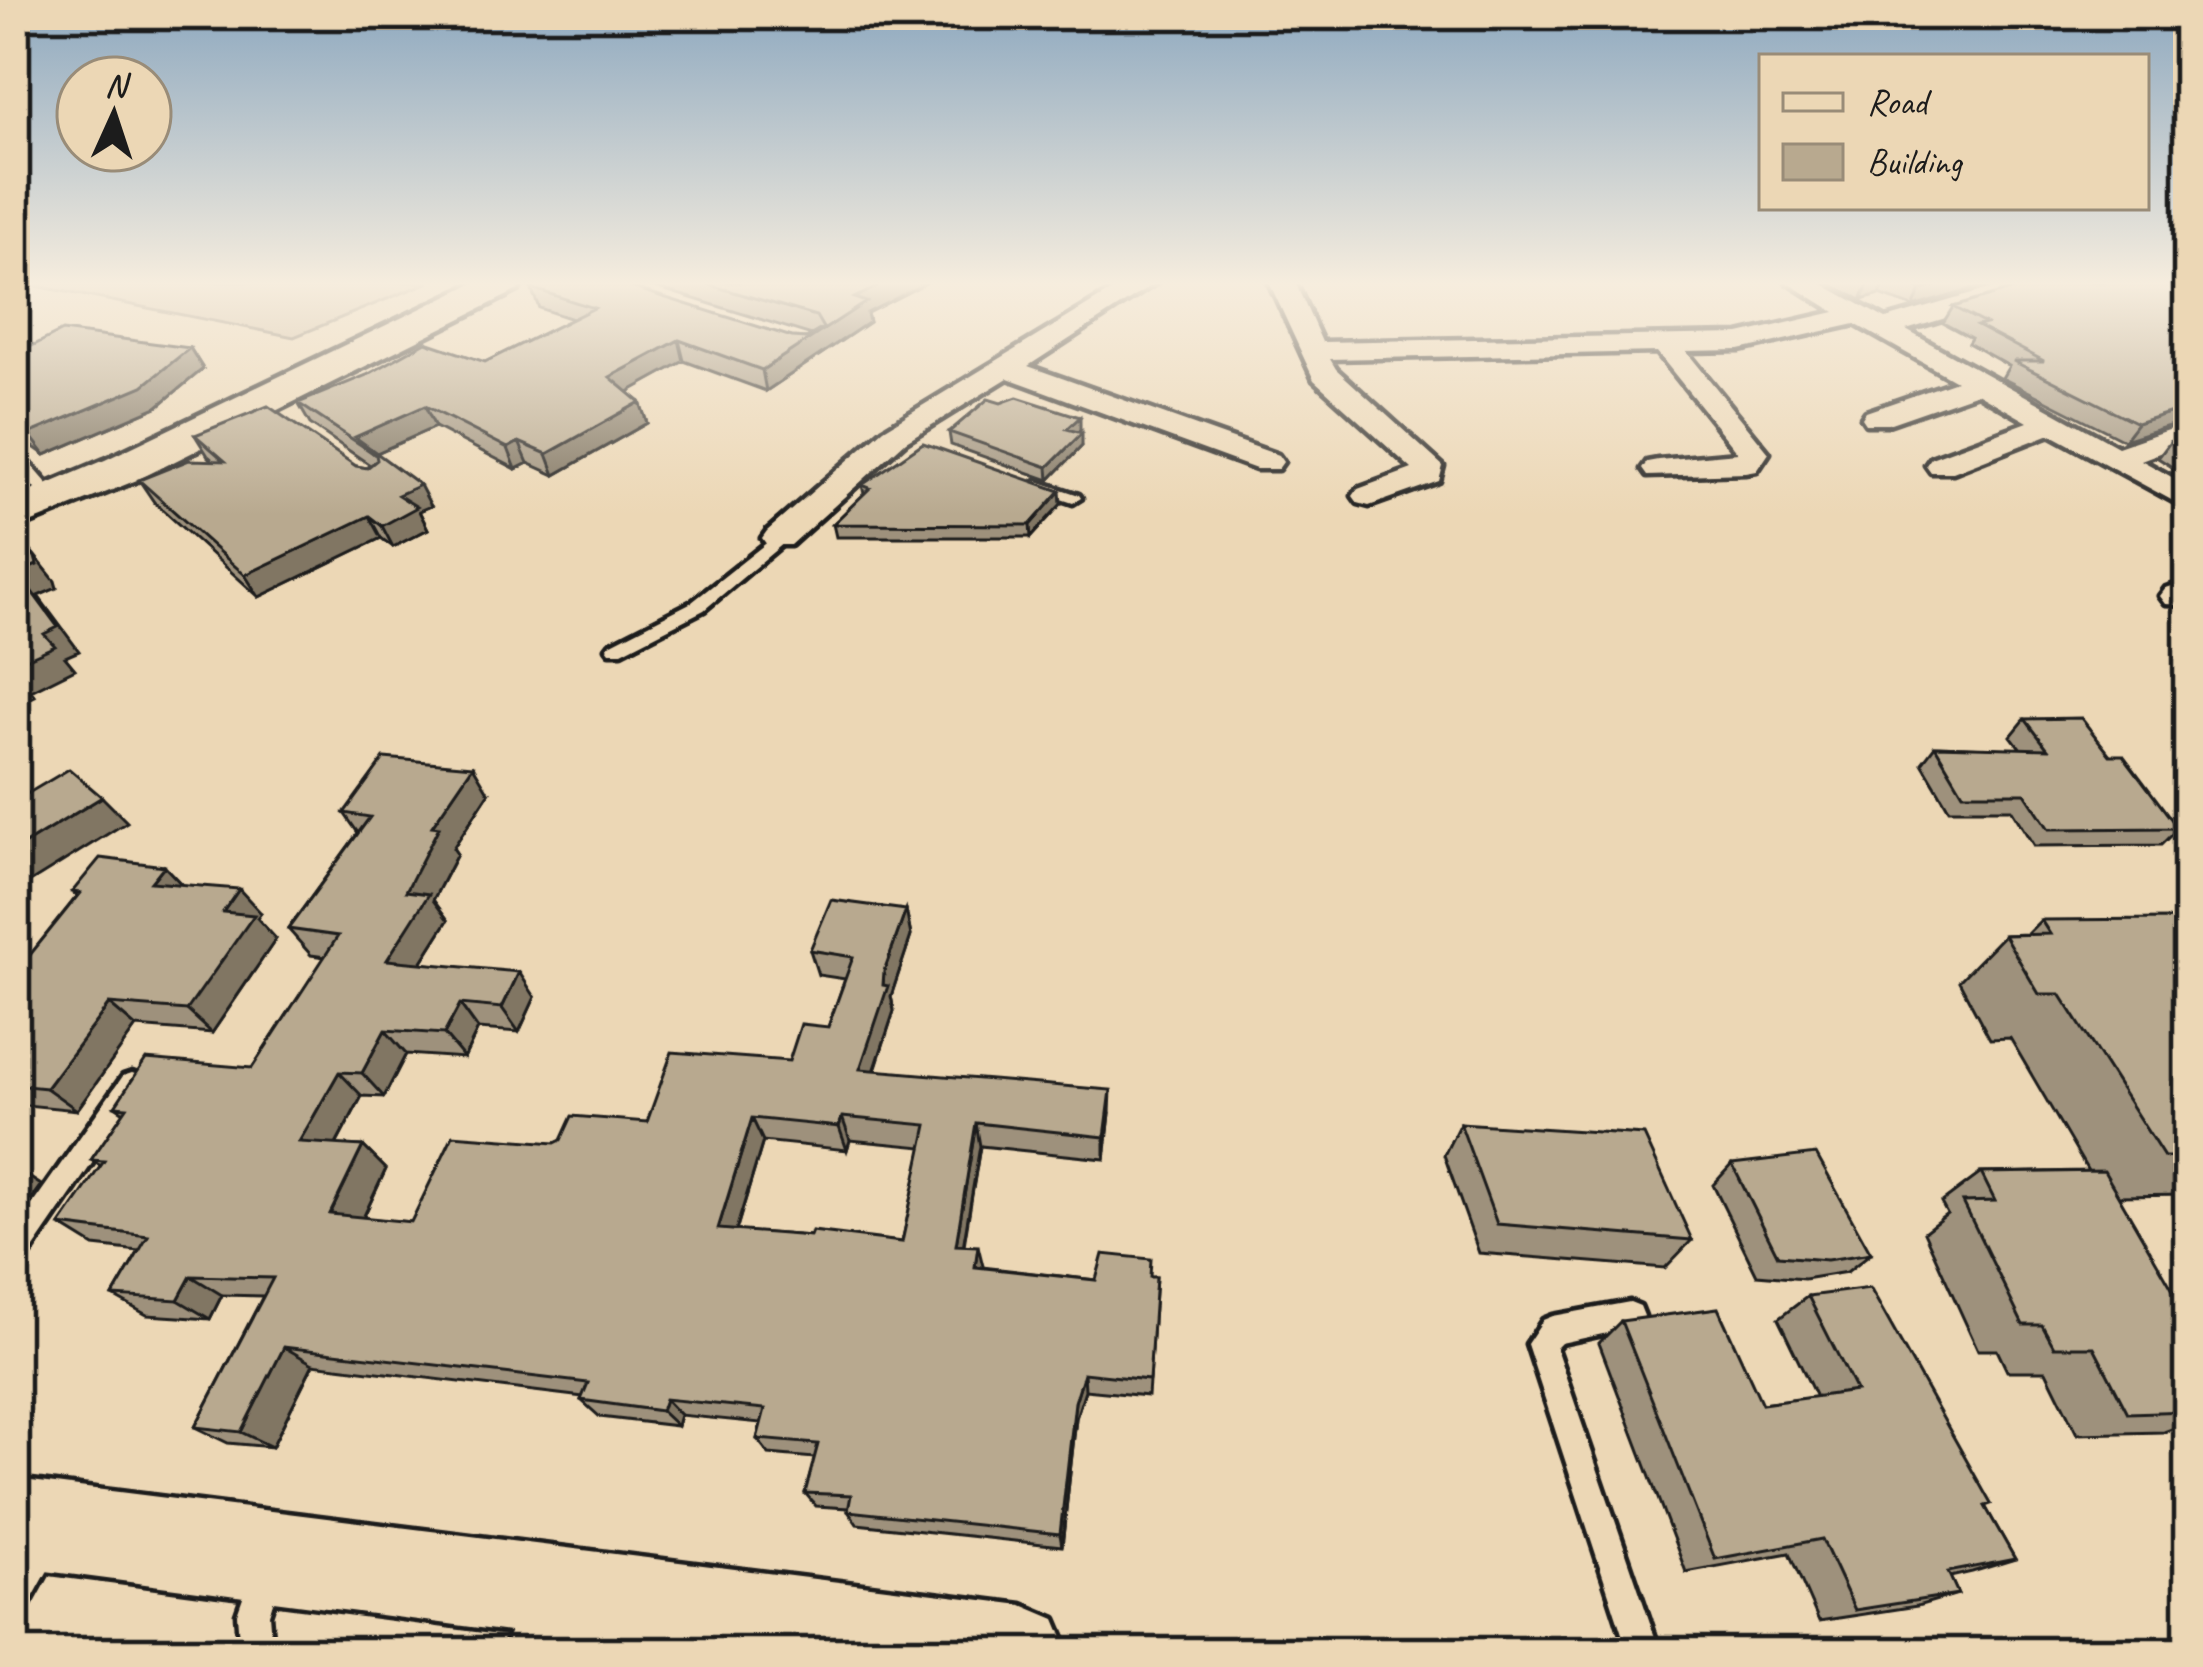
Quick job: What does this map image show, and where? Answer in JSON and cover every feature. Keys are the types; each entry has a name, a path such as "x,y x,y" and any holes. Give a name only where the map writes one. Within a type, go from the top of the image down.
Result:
{"main road":[{"path":"22,488 297,360"},
{"path":"22,488 268,407 358,360"},
{"path":"29,1550 272,1556 566,1624 1022,1652"}],"street":[{"path":"779,538 904,438 1012,360"},
{"path":"1317,360 1324,374 1427,466 1428,474 1418,481 1369,496"},
{"path":"1658,469 1731,468 1746,464 1754,454 1678,360"},
{"path":"1940,360 2188,499"},
{"path":"1002,366 1267,462"},
{"path":"1877,418 1980,382"},
{"path":"1942,465 2054,423"},
{"path":"2116,458 2188,432"}],"lane":[{"path":"1012,477 1073,498"},
{"path":"616,647 698,606 779,538"},
{"path":"15,1252 136,1079"},
{"path":"1630,1316 1553,1330 1541,1344 1644,1652"},
{"path":"256,1652 253,1614 272,1556"}],"building":[{"path":"15,360 175,360 143,386 29,434 15,424"},
{"path":"394,360 642,360 610,377 640,402 547,454 519,442 508,448 425,406 355,437 420,485 398,495 417,507 382,526 369,516 245,575 139,480 189,460 225,461 195,435 268,406 356,466 367,468 377,460 376,455 298,403"},
{"path":"734,360 778,360 762,370"},
{"path":"2188,360 2188,407 2137,423 2013,361"},
{"path":"1017,397 1080,417 1067,429 1082,433 1048,467 949,432 988,399 1001,403"},
{"path":"2188,434 2188,451 2171,441"},
{"path":"923,443 1060,491 1030,525 833,524 870,488 862,485"},
{"path":"15,531 37,565 18,573 58,627 44,634 55,646 15,664"},
{"path":"2081,718 2110,755 2123,755 2178,828 2049,829 2025,793 1963,793 1935,746 2048,749 2025,719"},
{"path":"384,758 473,766 432,826 439,827 406,891 429,894 387,960 519,972 502,1008 460,1004 444,1034 385,1030 362,1073 339,1072 299,1142 363,1146 330,1214 411,1222 453,1135 555,1143 572,1116 647,1122 672,1052 789,1061 801,1024 828,1027 853,957 810,950 831,900 906,910 884,971 883,985 888,986 860,1069 1111,1090 1105,1137 976,1123 956,1245 978,1246 975,1267 1096,1280 1103,1254 1151,1259 1150,1277 1156,1277 1149,1380 1084,1373 1075,1402 1060,1534 848,1511 851,1495 805,1493 818,1444 757,1439 765,1409 665,1399 661,1411 581,1400 588,1383 284,1347 241,1432 195,1427 273,1278 191,1276 178,1300 113,1296 148,1236 60,1225 104,1161 91,1160 127,1107 115,1106 146,1059 252,1068 338,936 288,929 370,817 344,813","holes":["842,1117 927,1125 902,1242 812,1231 810,1236 718,1229 752,1118 839,1127"]},
{"path":"69,769 102,797 15,850 15,801"},
{"path":"100,858 164,866 151,882 239,889 223,912 254,915 187,1010 109,1004 46,1088 15,1085 15,959 26,960 80,893 72,892"},
{"path":"2175,919 2188,936 2188,1157 2164,1157 2060,994 2039,994 2004,935 2050,934 2041,920"},
{"path":"1460,1123 1644,1135 1692,1240 1497,1224"},
{"path":"1816,1154 1871,1253 1827,1260 1778,1256 1732,1164"},
{"path":"2104,1171 2174,1292 2188,1291 2188,1411 2128,1413 2094,1347 2054,1347 2042,1325 2023,1325 1963,1202 1995,1201 1981,1173"},
{"path":"1870,1288 1991,1504 1985,1506 2015,1559 1948,1572 1958,1594 1855,1610 1822,1539 1715,1559 1621,1321 1718,1308 1762,1404 1856,1391 1808,1296"}]}
